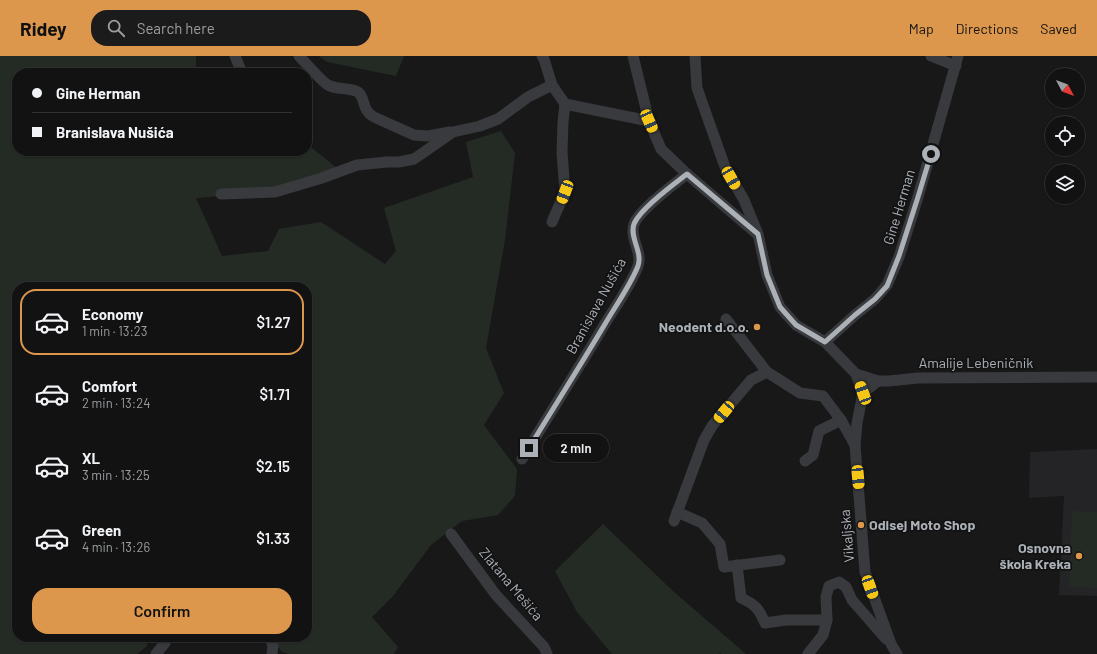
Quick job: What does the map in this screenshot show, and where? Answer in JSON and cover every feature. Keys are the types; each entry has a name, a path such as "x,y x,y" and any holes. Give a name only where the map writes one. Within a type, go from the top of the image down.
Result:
{"street":[{"path":"235,56 240,68"},
{"path":"299,56 311,68"},
{"path":"542,56 552,85 565,104 562,122 562,152 565,192 552,222"},
{"path":"633,56 649,121 661,149 687,174 758,234"},
{"path":"695,56 697,88 725,167 744,200 758,234 767,275 780,307 796,325 825,342 856,374 863,393 878,381"},
{"path":"930,56 957,61"},
{"name":"Gine Herman","path":"825,342 875,299 887,286 899,256 918,197 957,61"},
{"path":"312,69 327,85 357,92 362,96 364,107 369,114 374,117 414,135 428,136 480,126 498,119 528,97 552,85"},
{"path":"565,104 649,121"},
{"path":"221,194 276,192 322,178 357,165 399,162 414,159 453,132"},
{"name":"Branislava Nušića","path":"522,459 574,376 639,264 639,250 634,236 634,225 643,211 687,174"},
{"name":"Vikaljska","path":"726,319 767,372 800,393 823,396 841,420 855,445"},
{"path":"767,372 751,380 712,426 704,440 675,517 702,523 720,544 724,567 780,560"},
{"name":"Amalije Lebeničnik","path":"856,374 878,381 918,378 1097,377"},
{"name":"Vikaljska","path":"863,393 857,423 855,445 865,572 891,644"},
{"path":"806,461 813,455 819,431 841,420"},
{"name":"Zlatana Mešića","path":"451,534 496,595 544,646 547,654"},
{"path":"737,566 741,598 752,602 765,623 786,620 827,620"},
{"name":"Vikaljska","path":"808,654 823,635 827,620 826,597 829,586 839,582 846,587 852,600 891,644 897,654"},
{"path":"156,654 165,642"},
{"path":"272,642 272,654"}],"shaded area":[{"path":"0,56 196,56 196,68 12,68 12,156 312,156 312,148 337,168 269,192 196,198 222,256 268,251 279,229 321,222 385,264 396,251 384,208 473,177 466,142 501,131 515,153 505,240 486,348 504,393 484,425 517,469 515,496 498,515 462,521 431,545 393,596 372,617 398,647 394,654 289,654 282,652 274,642 312,642 312,282 12,282 12,642 147,642 147,646 137,654 0,654"},
{"path":"319,56 404,56 396,76 327,62"},
{"name":"Osnovna škola Kreka","path":"1097,449 1097,596 1059,595 1064,496 1029,498 1030,452"},
{"path":"1072,511 1097,512 1097,588 1069,587"},
{"path":"603,524 674,592 746,654 612,654 577,612 555,571"}],"place":[{"name":"Neodent d.o.o.","path":"757,327"},
{"name":"Odisej Moto Shop","path":"861,525"},
{"name":"Osnovna škola Kreka","path":"1079,556"}],"route":[{"path":"529,448 574,376 639,264 639,250 634,236 634,225 643,211 687,174 758,234 767,275 780,307 796,325 825,342 875,299 887,286 899,256 931,154"}]}
